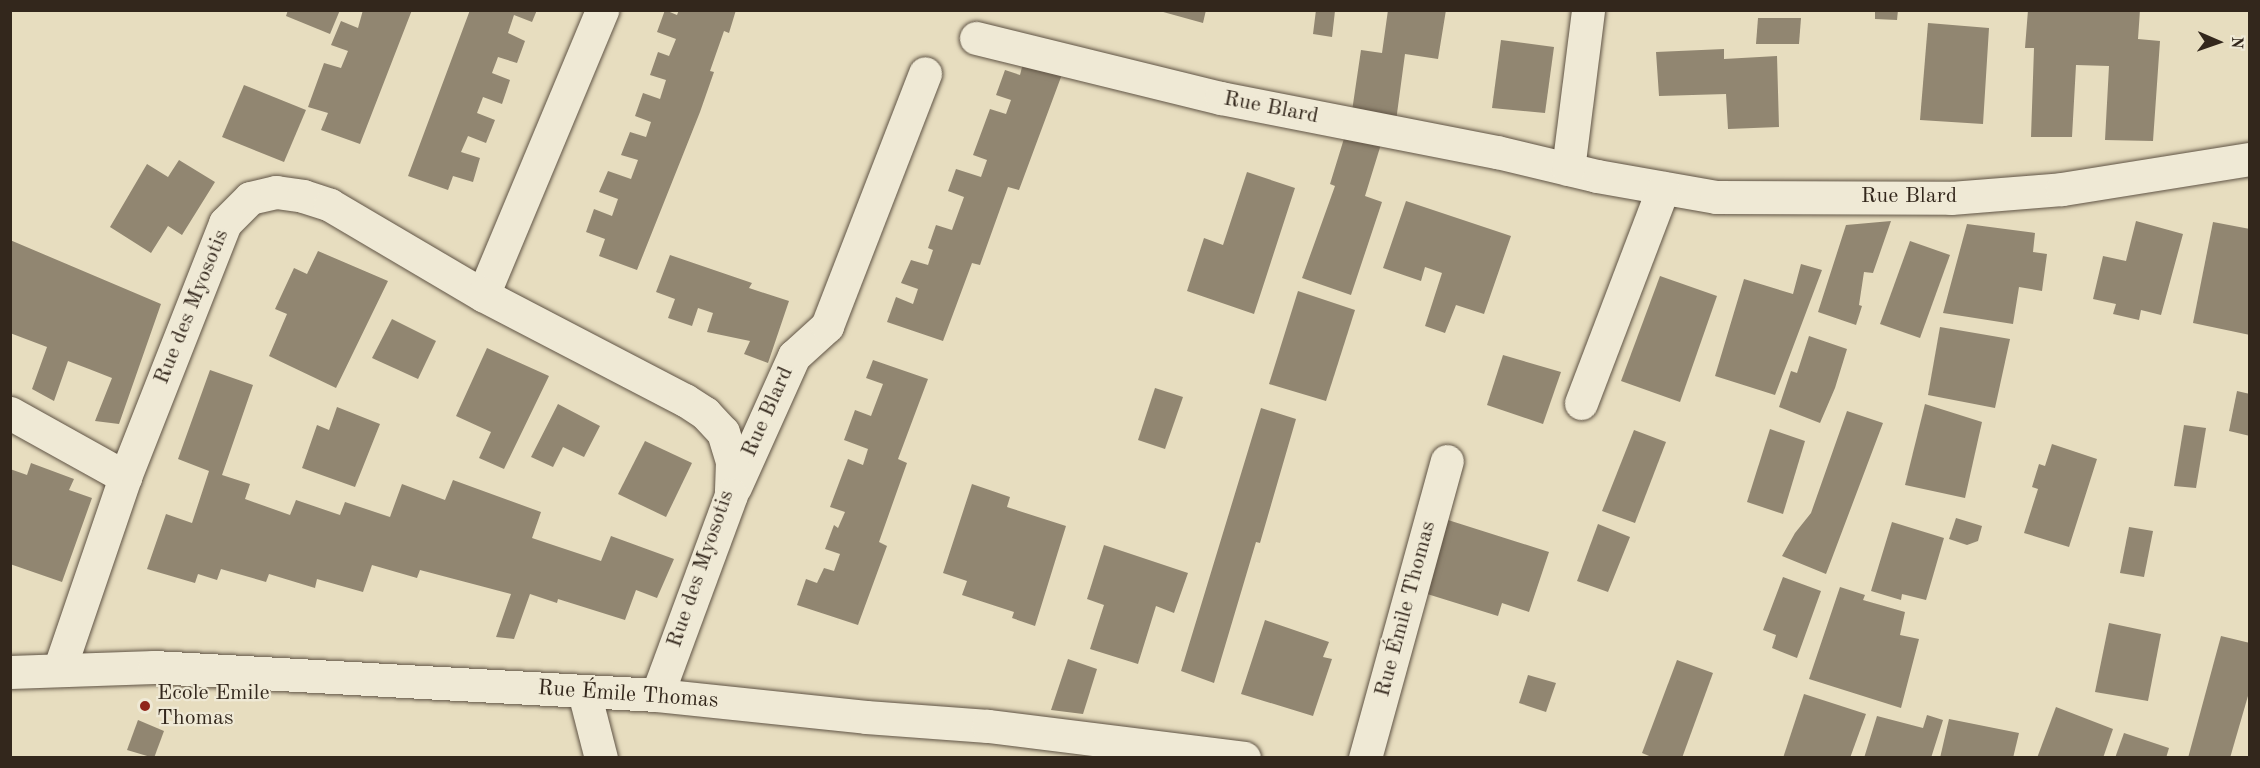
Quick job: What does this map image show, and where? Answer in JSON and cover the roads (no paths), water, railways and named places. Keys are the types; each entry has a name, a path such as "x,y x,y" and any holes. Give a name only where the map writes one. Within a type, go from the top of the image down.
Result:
{"street":[{"path":"483,295 602,10"},
{"path":"1568,169 1588,10"},
{"name":"Rue Blard","path":"976,38 1221,98 1497,152 1663,188 1716,196 1951,198 2062,189 2250,159"},
{"name":"Rue Blard","path":"731,495 794,356 827,326 925,73"},
{"path":"1581,403 1663,188"},
{"name":"Rue des Myosotis","path":"58,670 125,477 225,223 250,198 276,192 303,196 330,205 483,295 686,400 705,413 723,432 732,462 731,495 657,695"},
{"path":"10,413 125,477"},
{"name":"Rue Émile Thomas","path":"1365,758 1447,461"},
{"name":"Rue Émile Thomas","path":"10,672 154,667 657,695 866,717 988,726 1244,758"},
{"path":"584,692 601,758"}],"place":[{"name":"Ecole Emile Thomas","path":"145,706"}]}
